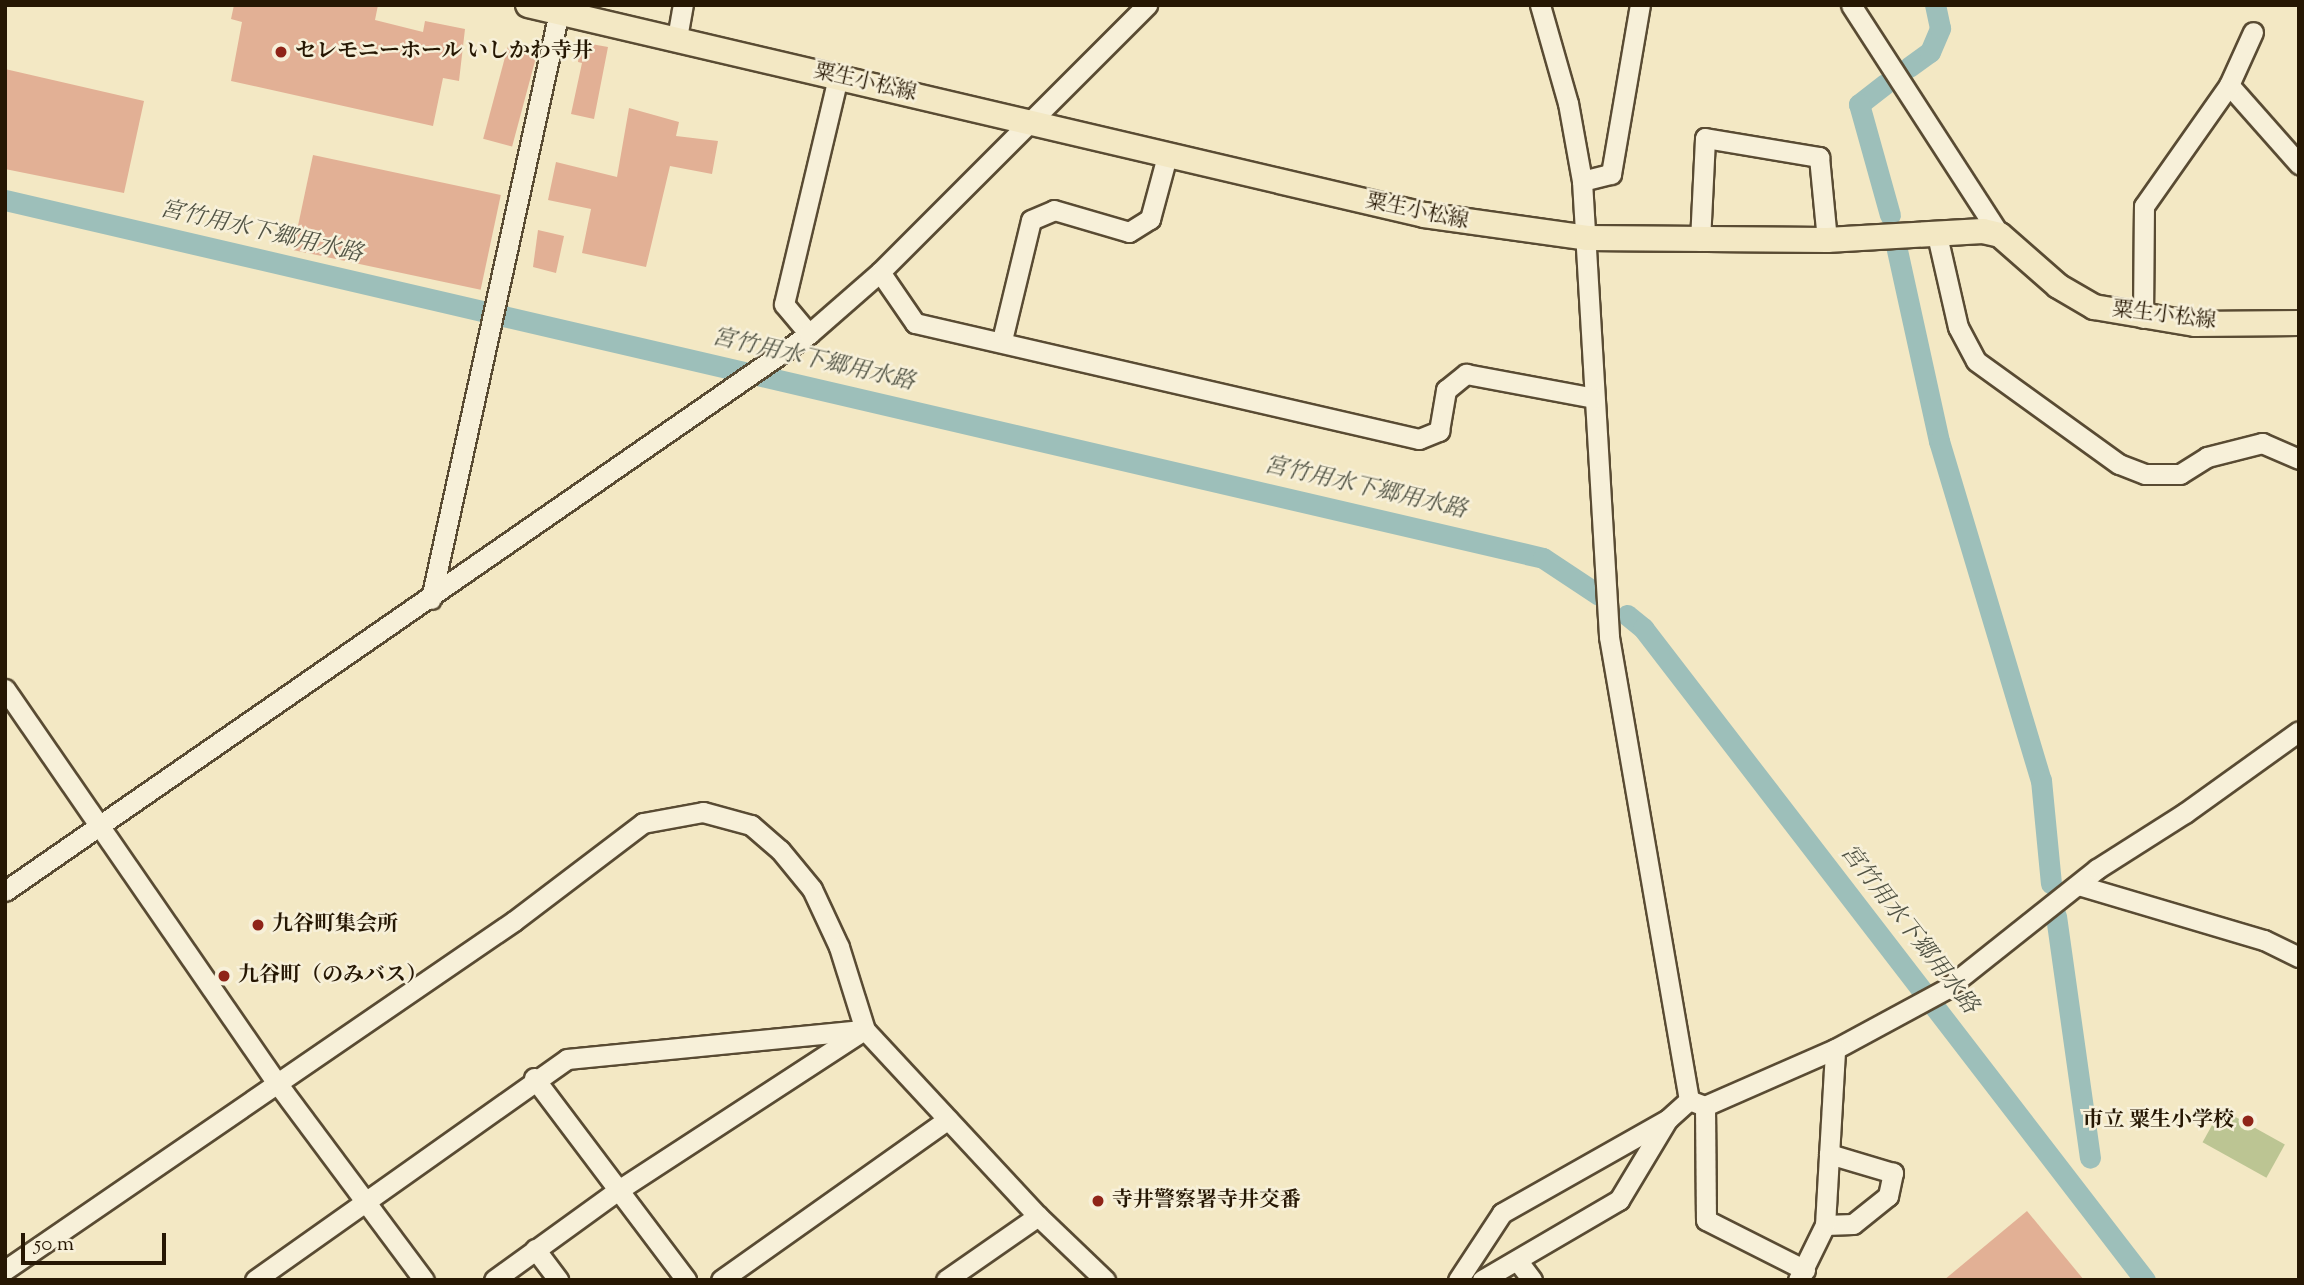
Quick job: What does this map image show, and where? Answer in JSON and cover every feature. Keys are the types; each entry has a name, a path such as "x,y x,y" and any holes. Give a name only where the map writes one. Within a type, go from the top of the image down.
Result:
{"main road":[{"name":"粟生小松線","path":"528,5 1424,215 1587,238 1827,240 1936,231 2000,234 2058,286 2094,307 2143,318 2195,324 2299,323"}],"street":[{"path":"677,38 683,5"},
{"path":"5,891 431,599 809,334 880,272 1147,5"},
{"path":"1540,5 1568,103 1582,181 1594,398 1609,577 1609,637 1697,1103 1706,1220 1801,1275 1825,1225 1835,1049"},
{"path":"1582,181 1611,174 1640,5"},
{"path":"1851,5 2000,234"},
{"path":"431,599 487,328 559,12"},
{"path":"2143,318 2144,206 2229,85 2253,32"},
{"path":"809,334 784,304 838,77"},
{"path":"2229,85 2299,163"},
{"path":"1700,241 1704,138 1819,157 1827,240"},
{"path":"1002,340 1031,220 1054,211 1129,232 1150,219 1167,156"},
{"path":"1936,231 1958,327 1976,361 2119,464 2146,474 2180,474 2207,457 2262,443 2299,459"},
{"path":"880,272 915,323 1002,340 1419,439 1439,430 1446,390 1466,374 1594,398"},
{"path":"5,689 277,1083 424,1280"},
{"path":"1458,1280 1502,1213 1697,1103 1835,1049 1946,989 2078,885 2299,732"},
{"path":"5,1270 514,921 643,823 703,812 751,825 780,850 812,889 839,947 865,1030 1038,1216 1105,1280"},
{"path":"2078,885 2264,940 2299,957"},
{"path":"255,1280 534,1078 567,1059 865,1030"},
{"path":"494,1280 617,1191 865,1030"},
{"path":"534,1078 686,1280"},
{"path":"721,1280 948,1119"},
{"path":"1482,1280 1619,1200 1668,1119"},
{"path":"1825,1225 1853,1224 1888,1196 1893,1173 1829,1154"},
{"path":"946,1280 1038,1216"},
{"path":"535,1249 558,1280"},
{"path":"1517,1259 1532,1280"}],"green space":[{"path":"2221,1109 2285,1144 2266,1178 2203,1142"}],"building":[{"path":"234,5 378,5 375,20 423,32 425,21 465,29 459,81 443,78 433,126 231,81 242,22 231,19"},
{"path":"580,42 608,47 594,119 571,114 582,63 578,62"},
{"path":"508,46 537,54 512,146 483,139"},
{"path":"5,69 144,101 124,193 5,169"},
{"path":"629,108 679,122 676,136 718,141 712,174 670,166 646,267 582,253 591,209 548,200 556,162 617,177"},
{"path":"313,155 501,195 481,290 293,250"},
{"path":"538,230 564,236 556,273 533,267"},
{"path":"2027,1211 2084,1280 1944,1280"}],"waterway":[{"path":"1909,67 1930,52 1940,28 1935,5"},
{"path":"1885,84 1859,104 1890,215"},
{"name":"宮竹用水下郷用水路","path":"5,200 1543,558 1599,595"},
{"path":"1897,250 1939,441 2041,780 2051,884"},
{"name":"宮竹用水下郷用水路","path":"1627,615 1643,628 2145,1280"},
{"path":"2056,916 2090,1158"}],"place":[{"name":"セレモニーホール いしかわ寺井","path":"281,52"},
{"name":"九谷町集会所","path":"258,925"},
{"name":"九谷町（のみバス）","path":"224,976"},
{"name":"市立 粟生小学校","path":"2248,1121"},
{"name":"寺井警察署寺井交番","path":"1098,1201"}]}
